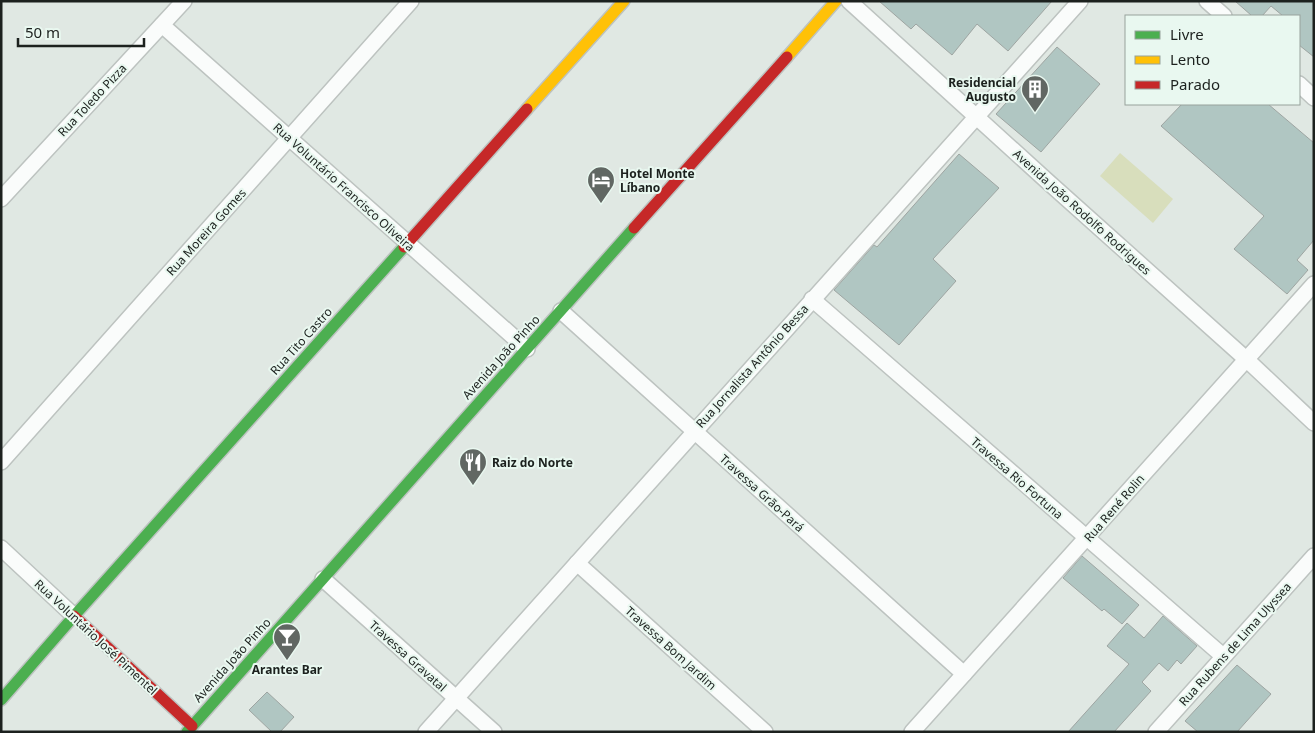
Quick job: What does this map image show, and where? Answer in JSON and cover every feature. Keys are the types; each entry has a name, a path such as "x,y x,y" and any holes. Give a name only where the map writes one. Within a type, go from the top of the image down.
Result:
{"main road":[{"name":"Rua Tito Castro","path":"1,700 624,1"},
{"name":"Avenida João Pinho","path":"189,729 836,1"},
{"name":"Rua Voluntário José Pimentel","path":"74,616 189,729"}],"street":[{"name":"Rua Toledo Pizza","path":"1,199 184,1"},
{"name":"Rua Moreira Gomes","path":"1,462 411,1"},
{"name":"Avenida João Rodolfo Rodrigues","path":"849,1 1246,359 1314,423"},
{"name":"Rua Jornalista Antônio Bessa","path":"426,732 1080,1"},
{"path":"1207,1 1223,15"},
{"name":"Rua Voluntário Francisco Oliveira","path":"162,25 527,350"},
{"path":"1300,85 1314,98"},
{"name":"Rua René Rolin","path":"916,730 1314,284"},
{"name":"Travessa Rio Fortuna","path":"812,299 1086,539 1223,656"},
{"name":"Travessa Grão-Pará","path":"560,311 964,674"},
{"name":"Rua Voluntário José Pimentel","path":"1,548 74,616"},
{"name":"Rua Rubens de Lima Ulyssea","path":"1156,732 1314,556"},
{"name":"Travessa Bom Jardim","path":"577,564 765,732"},
{"name":"Travessa Gravatal","path":"322,579 494,732"}],"green space":[{"path":"1120,153 1173,199 1153,223 1100,176"}],"building":[{"path":"879,1 1052,1 1008,51 977,24 952,55 916,24 911,29"},
{"path":"1235,1 1314,1 1314,57 1300,46 1300,15 1282,15 1271,6 1263,15 1251,15"},
{"path":"1057,47 1100,84 1041,152 996,114"},
{"path":"1181,105 1269,105 1314,143 1314,240 1297,260 1308,270 1287,294 1234,249 1264,216 1161,126"},
{"path":"959,154 999,188 933,259 956,281 899,345 834,290 874,245 877,247"},
{"path":"1082,556 1139,605 1122,624 1104,609 1102,611 1063,578"},
{"path":"1163,616 1197,646 1181,664 1177,660 1168,671 1159,663 1142,682 1151,691 1114,732 1068,732 1129,664 1107,646 1127,623 1144,638"},
{"path":"1237,665 1271,694 1237,732 1198,732 1185,721"},
{"path":"267,692 294,717 280,732 272,732 249,710"}],"traffic: fast":[{"path":"187,732 634,228"},
{"path":"1,700 404,247"}],"traffic: slow":[{"path":"527,109 624,1"},
{"path":"787,57 836,1"}],"traffic: jam":[{"path":"634,228 787,57"},
{"path":"404,247 527,109"},
{"path":"74,616 192,726"}],"place":[{"name":"Residencial Augusto","path":"1035,113"},
{"name":"Hotel Monte Líbano","path":"601,204"},
{"name":"Raiz do Norte","path":"473,486"},
{"name":"Arantes Bar","path":"287,661"}]}
